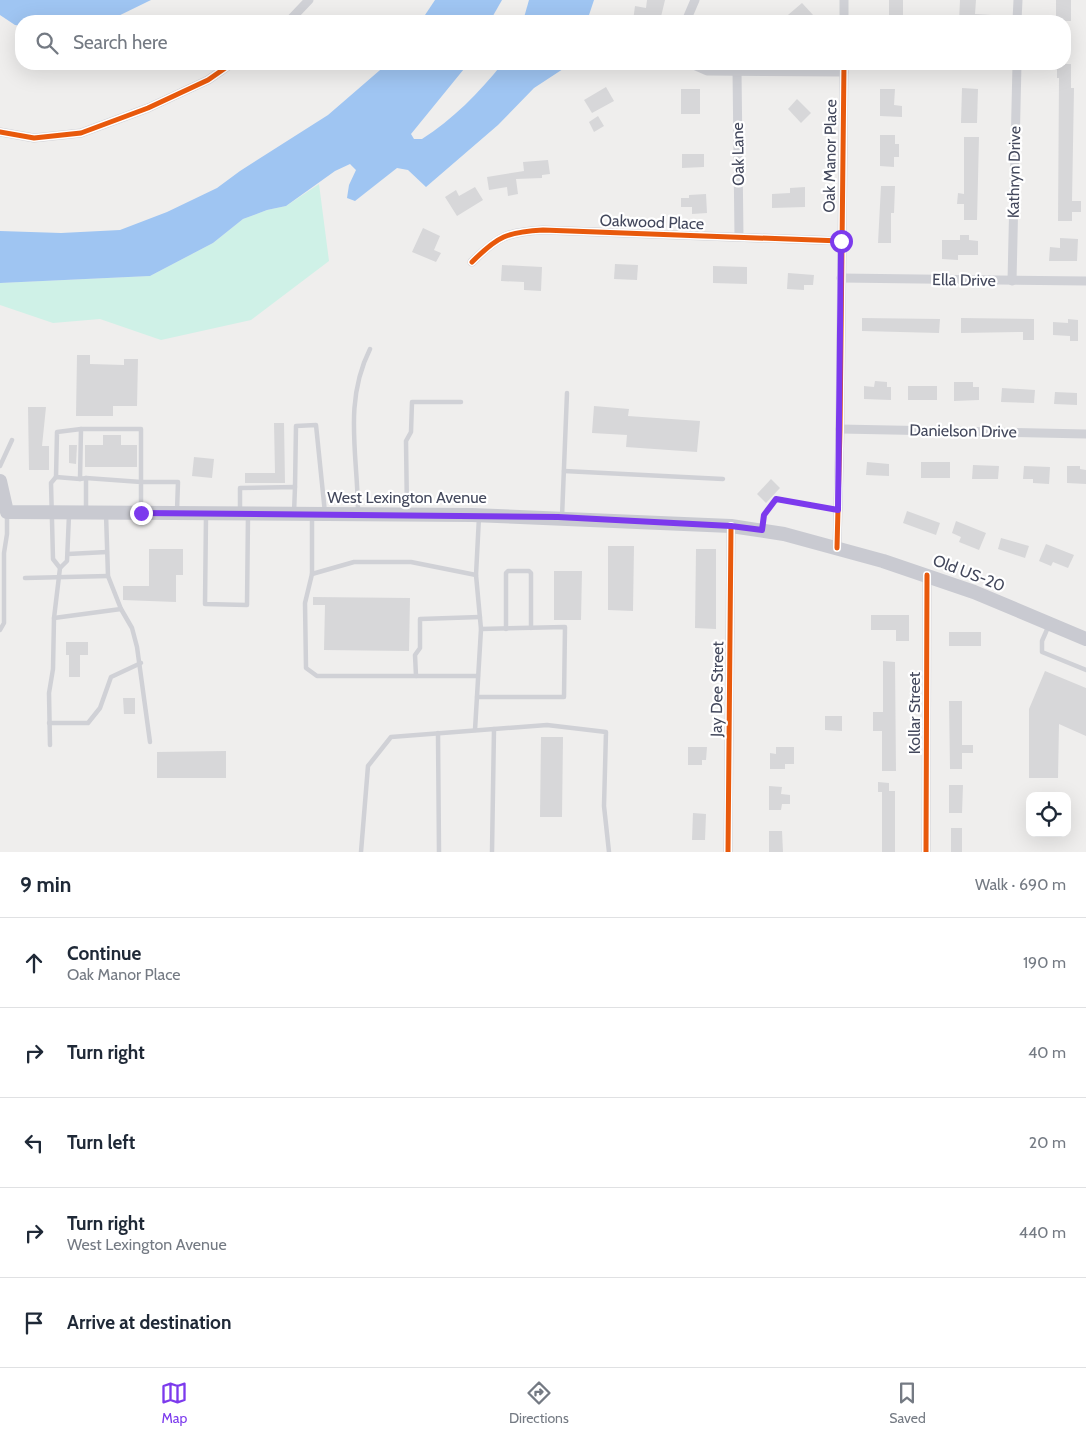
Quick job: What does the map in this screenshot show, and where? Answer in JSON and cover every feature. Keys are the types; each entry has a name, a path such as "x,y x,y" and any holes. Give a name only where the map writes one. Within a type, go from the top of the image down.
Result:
{"main road":[{"path":"0,481 7,512"},
{"name":"West Lexington Avenue","path":"7,512 407,514 562,517 731,526 762,530 837,548"},
{"name":"Old US-20","path":"837,548 927,575 1086,639"}],"street":[{"path":"295,15 309,0"},
{"path":"689,15 696,0"},
{"path":"844,0 844,15"},
{"path":"1017,15 1018,0"},
{"path":"0,132 34,138 81,133 174,96 208,80 222,70"},
{"path":"705,70 773,70"},
{"name":"Oak Manor Place","path":"837,548 844,70"},
{"name":"Kathryn Drive","path":"1012,281 1017,70"},
{"name":"Oak Lane","path":"737,71 739,237"},
{"name":"Oakwood Place","path":"472,262 492,242 516,232 542,230 841,241"},
{"name":"Ella Drive","path":"841,278 1086,281"},
{"name":"Danielson Drive","path":"840,429 1086,434"},
{"name":"Jay Dee Street","path":"728,852 731,526"},
{"name":"Kollar Street","path":"926,852 927,575"}],"lane":[{"path":"358,514 353,423 360,370 370,349"},
{"path":"562,517 567,393"},
{"path":"407,514 406,441 411,432 412,402 461,402"},
{"path":"294,514 296,426 316,426 318,514 312,574 305,603 306,668 317,676 478,676"},
{"path":"81,429 86,513"},
{"path":"60,568 53,559 51,483 56,477 57,432 81,429 141,429 141,513"},
{"path":"0,466 12,440"},
{"path":"564,471 723,479"},
{"path":"56,477 141,482 178,482 177,513"},
{"path":"206,513 205,604 246,605 244,514 240,488 295,487"},
{"path":"762,530 764,515 776,499 838,510"},
{"path":"0,630 4,623 4,553 7,534 7,512"},
{"path":"50,745 49,692 53,669 54,618 60,568 68,561 69,513"},
{"path":"106,513 108,576 121,610 132,628 141,663 150,742"},
{"path":"475,730 481,629 476,574 479,515"},
{"path":"68,554 106,552"},
{"path":"312,574 354,562 411,562 476,574"},
{"path":"506,629 506,573 508,570 529,571 531,573 531,628"},
{"path":"25,578 108,576"},
{"path":"54,618 121,610"},
{"path":"416,676 415,655 420,648 420,619 424,617 480,617"},
{"path":"1050,624 1042,641 1042,652 1086,670"},
{"path":"477,697 564,697 564,627 481,629"},
{"path":"49,723 88,723 100,708 111,677 141,663"},
{"path":"361,852 368,766 391,737 547,725 606,732 604,806 609,852"},
{"path":"492,852 494,729"},
{"path":"438,733 439,852"}],"green space":[{"path":"319,184 329,261 251,320 161,340 100,319 53,323 0,305 0,283 150,276 213,243 243,219 267,210 286,206"}],"water":[{"path":"0,0 151,0 120,15 15,15 15,25 0,15"},
{"path":"435,0 502,0 493,15 425,15"},
{"path":"529,0 594,0 589,15 525,15"},
{"path":"380,70 463,70 411,134 414,139 422,139 465,105 497,70 561,70 534,88 498,125 426,187 408,170 397,168 355,201 347,198 349,185 356,170 350,164 335,171 286,206 267,210 243,219 213,243 150,276 0,283 0,231 61,233 120,230 167,212 217,188 240,171 328,115"}],"building":[{"path":"647,0 665,0 661,15 634,15 635,6 646,8"},
{"path":"889,0 903,0 903,15 889,15"},
{"path":"960,0 976,0 975,14 991,15 959,15"},
{"path":"1056,0 1071,0 1071,15 1056,15"},
{"path":"802,3 813,15 788,15"},
{"path":"1057,70 1071,70 1071,88 1074,88 1072,201 1081,201 1081,212 1072,212 1072,221 1058,221 1059,78 1057,78"},
{"path":"606,87 614,101 592,113 584,100"},
{"path":"962,88 978,89 977,123 961,123"},
{"path":"681,89 700,89 700,114 681,114"},
{"path":"880,89 895,89 894,105 902,106 902,117 880,116"},
{"path":"797,99 811,113 801,123 788,109"},
{"path":"598,116 604,126 594,132 589,122"},
{"path":"880,135 895,135 895,144 899,144 899,157 894,157 894,167 880,166"},
{"path":"964,137 979,137 977,220 964,220 964,204 957,204 958,193 964,194"},
{"path":"682,154 704,154 704,167 682,168"},
{"path":"548,160 550,174 542,175 542,178 516,179 518,194 508,196 507,187 489,190 487,177 524,171 523,162"},
{"path":"881,186 895,186 894,213 891,213 891,243 878,243"},
{"path":"475,187 483,200 457,216 445,197 456,190 459,196"},
{"path":"805,187 805,207 772,208 772,194 790,193 790,188"},
{"path":"706,194 707,213 692,214 692,207 681,207 681,198 689,198 689,195"},
{"path":"423,228 440,236 434,250 441,253 436,262 412,252"},
{"path":"960,235 969,235 969,240 978,241 978,255 958,255 958,260 942,259 942,240 960,240"},
{"path":"1060,238 1078,239 1077,261 1049,261 1050,247 1060,248"},
{"path":"615,264 638,265 637,280 614,279"},
{"path":"502,265 542,267 541,291 524,290 524,282 501,281"},
{"path":"713,266 747,267 747,284 713,283"},
{"path":"788,273 814,275 813,285 804,285 804,290 787,289"},
{"path":"862,318 940,319 939,333 862,331"},
{"path":"961,318 1034,319 1034,340 1023,340 1023,332 961,333"},
{"path":"1068,319 1078,320 1078,341 1070,341 1070,336 1053,335 1053,322 1068,323"},
{"path":"77,355 90,355 90,364 124,365 124,359 138,359 137,406 113,406 113,416 76,416"},
{"path":"875,381 887,382 887,387 891,387 891,400 864,399 864,386 874,387"},
{"path":"954,382 973,382 973,387 979,387 979,400 954,401"},
{"path":"908,386 937,386 937,400 908,400"},
{"path":"1002,388 1035,390 1034,403 1001,402"},
{"path":"1055,392 1077,393 1077,405 1054,404"},
{"path":"594,406 629,409 628,416 700,421 697,452 626,447 627,435 592,433"},
{"path":"28,407 46,407 42,446 49,446 49,470 29,470"},
{"path":"274,423 284,423 285,483 245,483 245,473 275,473"},
{"path":"103,435 121,435 121,445 137,445 137,467 85,467 85,445 103,445"},
{"path":"69,445 77,445 76,464 69,463"},
{"path":"194,457 214,459 212,478 192,476"},
{"path":"867,462 889,464 889,476 866,475"},
{"path":"921,462 950,462 950,478 921,478"},
{"path":"973,465 999,466 998,479 972,479"},
{"path":"1024,466 1050,467 1049,484 1033,483 1033,479 1023,479"},
{"path":"1067,466 1080,466 1080,469 1086,470 1086,484 1067,483"},
{"path":"771,479 780,488 766,503 757,494"},
{"path":"907,511 940,523 936,535 903,523"},
{"path":"956,521 986,533 979,550 959,542 961,537 952,533"},
{"path":"1001,538 1029,546 1025,558 998,549"},
{"path":"1046,544 1074,555 1068,568 1053,562 1051,566 1039,561"},
{"path":"608,546 634,546 633,611 608,610"},
{"path":"149,549 183,549 183,575 176,575 176,602 123,600 123,586 149,586"},
{"path":"696,549 716,549 716,629 695,628"},
{"path":"554,571 582,571 581,620 554,620"},
{"path":"313,597 410,598 409,651 324,650 325,605 313,605"},
{"path":"871,615 909,615 909,641 896,641 896,630 871,630"},
{"path":"949,632 981,632 981,646 949,646"},
{"path":"66,642 88,642 88,655 80,655 80,677 69,677 69,655 66,655"},
{"path":"883,661 895,662 896,771 882,771 882,731 873,731 873,712 883,712"},
{"path":"1045,671 1086,688 1086,736 1059,724 1058,778 1029,778 1029,709"},
{"path":"123,698 135,698 135,714 124,714"},
{"path":"949,701 962,701 962,745 973,745 973,753 962,753 962,769 950,769"},
{"path":"825,716 842,716 842,731 825,730"},
{"path":"541,737 563,737 562,817 540,817"},
{"path":"688,747 707,747 706,760 702,760 702,765 688,765"},
{"path":"776,747 794,747 794,764 785,764 785,769 770,769 770,753 776,754"},
{"path":"226,751 226,778 157,778 157,752"},
{"path":"878,782 889,783 889,791 895,791 895,852 882,852 882,792 878,792"},
{"path":"949,785 963,785 962,813 949,813"},
{"path":"769,786 782,787 781,794 790,795 790,804 782,804 781,810 769,810"},
{"path":"693,813 706,814 705,840 692,840"},
{"path":"951,828 962,828 962,852 951,852"},
{"path":"769,831 782,831 783,852 769,852"}],"cycle path":[{"path":"0,132 34,138 81,133 148,108 208,80 222,70"},
{"path":"837,548 844,70"},
{"path":"472,262 489,246 504,237 520,232 543,230 841,241"},
{"path":"728,852 731,526"},
{"path":"926,852 927,575"}],"route":[{"path":"141,513 558,517 622,519 731,526 762,530 764,515 776,499 838,510 841,241"}]}
